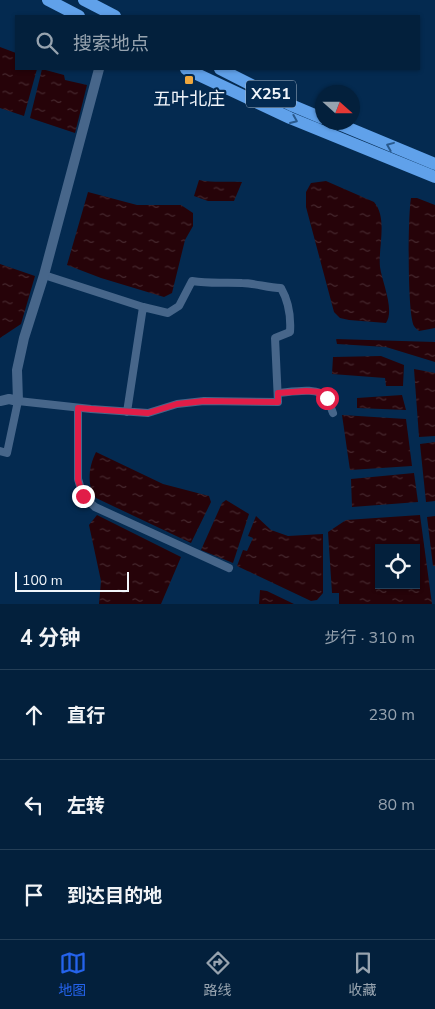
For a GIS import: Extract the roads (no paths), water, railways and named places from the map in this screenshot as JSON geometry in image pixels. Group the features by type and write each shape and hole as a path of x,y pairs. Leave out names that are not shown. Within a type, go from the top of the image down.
{"main road":[{"path":"48,0 77,15"},
{"path":"84,0 114,15"},
{"name":"X251","path":"188,70 290,118 435,177"},
{"name":"X251","path":"222,70 315,115"},
{"path":"353,130 435,164"}],"street":[{"path":"0,451 7,453 18,401 17,370 24,338 44,275 99,70"},
{"path":"0,401 9,399 78,408 148,413 177,404 204,401 278,402 275,338 290,332 291,320 286,298 281,288 267,288 244,283 212,284 192,280 179,306 168,313 143,307 44,275"},
{"path":"127,412 143,307"},
{"path":"278,393 321,392 327,398 332,413"},
{"path":"78,408 78,480 83,496 95,508 229,568"}],"water":[{"path":"0,47 15,53 15,70 37,70 24,116 0,108"},
{"path":"42,70 64,75 65,80 87,85 75,133 30,118"},
{"path":"199,180 242,182 234,201 208,201 194,196"},
{"path":"326,181 374,202 381,216 380,267 389,304 386,323 349,320 340,318 334,312 306,207 306,192 311,183"},
{"path":"88,192 137,205 181,205 193,213 193,226 185,240 172,293 164,297 101,278 67,265"},
{"path":"411,198 417,198 435,205 435,328 419,331 414,326 410,303 409,242"},
{"path":"0,264 35,276 21,324 0,338"},
{"path":"336,339 435,342 435,362 386,347 337,344"},
{"path":"381,356 404,365 403,386 386,386 385,378 332,374 333,357"},
{"path":"414,369 435,373 435,436 419,437"},
{"path":"402,395 406,410 357,408 357,398"},
{"path":"342,415 406,419 412,466 350,470"},
{"path":"435,442 435,501 426,502 420,444"},
{"path":"96,452 163,484 209,496 211,502 191,543 96,498 91,487 90,475"},
{"path":"414,473 418,502 352,507 351,479"},
{"path":"226,500 249,514 233,563 201,550 222,503"},
{"path":"97,515 181,557 161,604 99,604 101,581 89,525"},
{"path":"420,515 432,604 339,604 339,593 332,593 328,532 346,520"},
{"path":"256,516 271,530 288,536 323,534 323,593 317,600 311,601 237,566 243,550 247,551 253,538 248,536"},
{"path":"435,516 435,566 433,566 427,517"},
{"path":"260,590 267,591 294,604 259,604"}],"place":[{"name":"五叶北庄","path":"189,80"}]}
